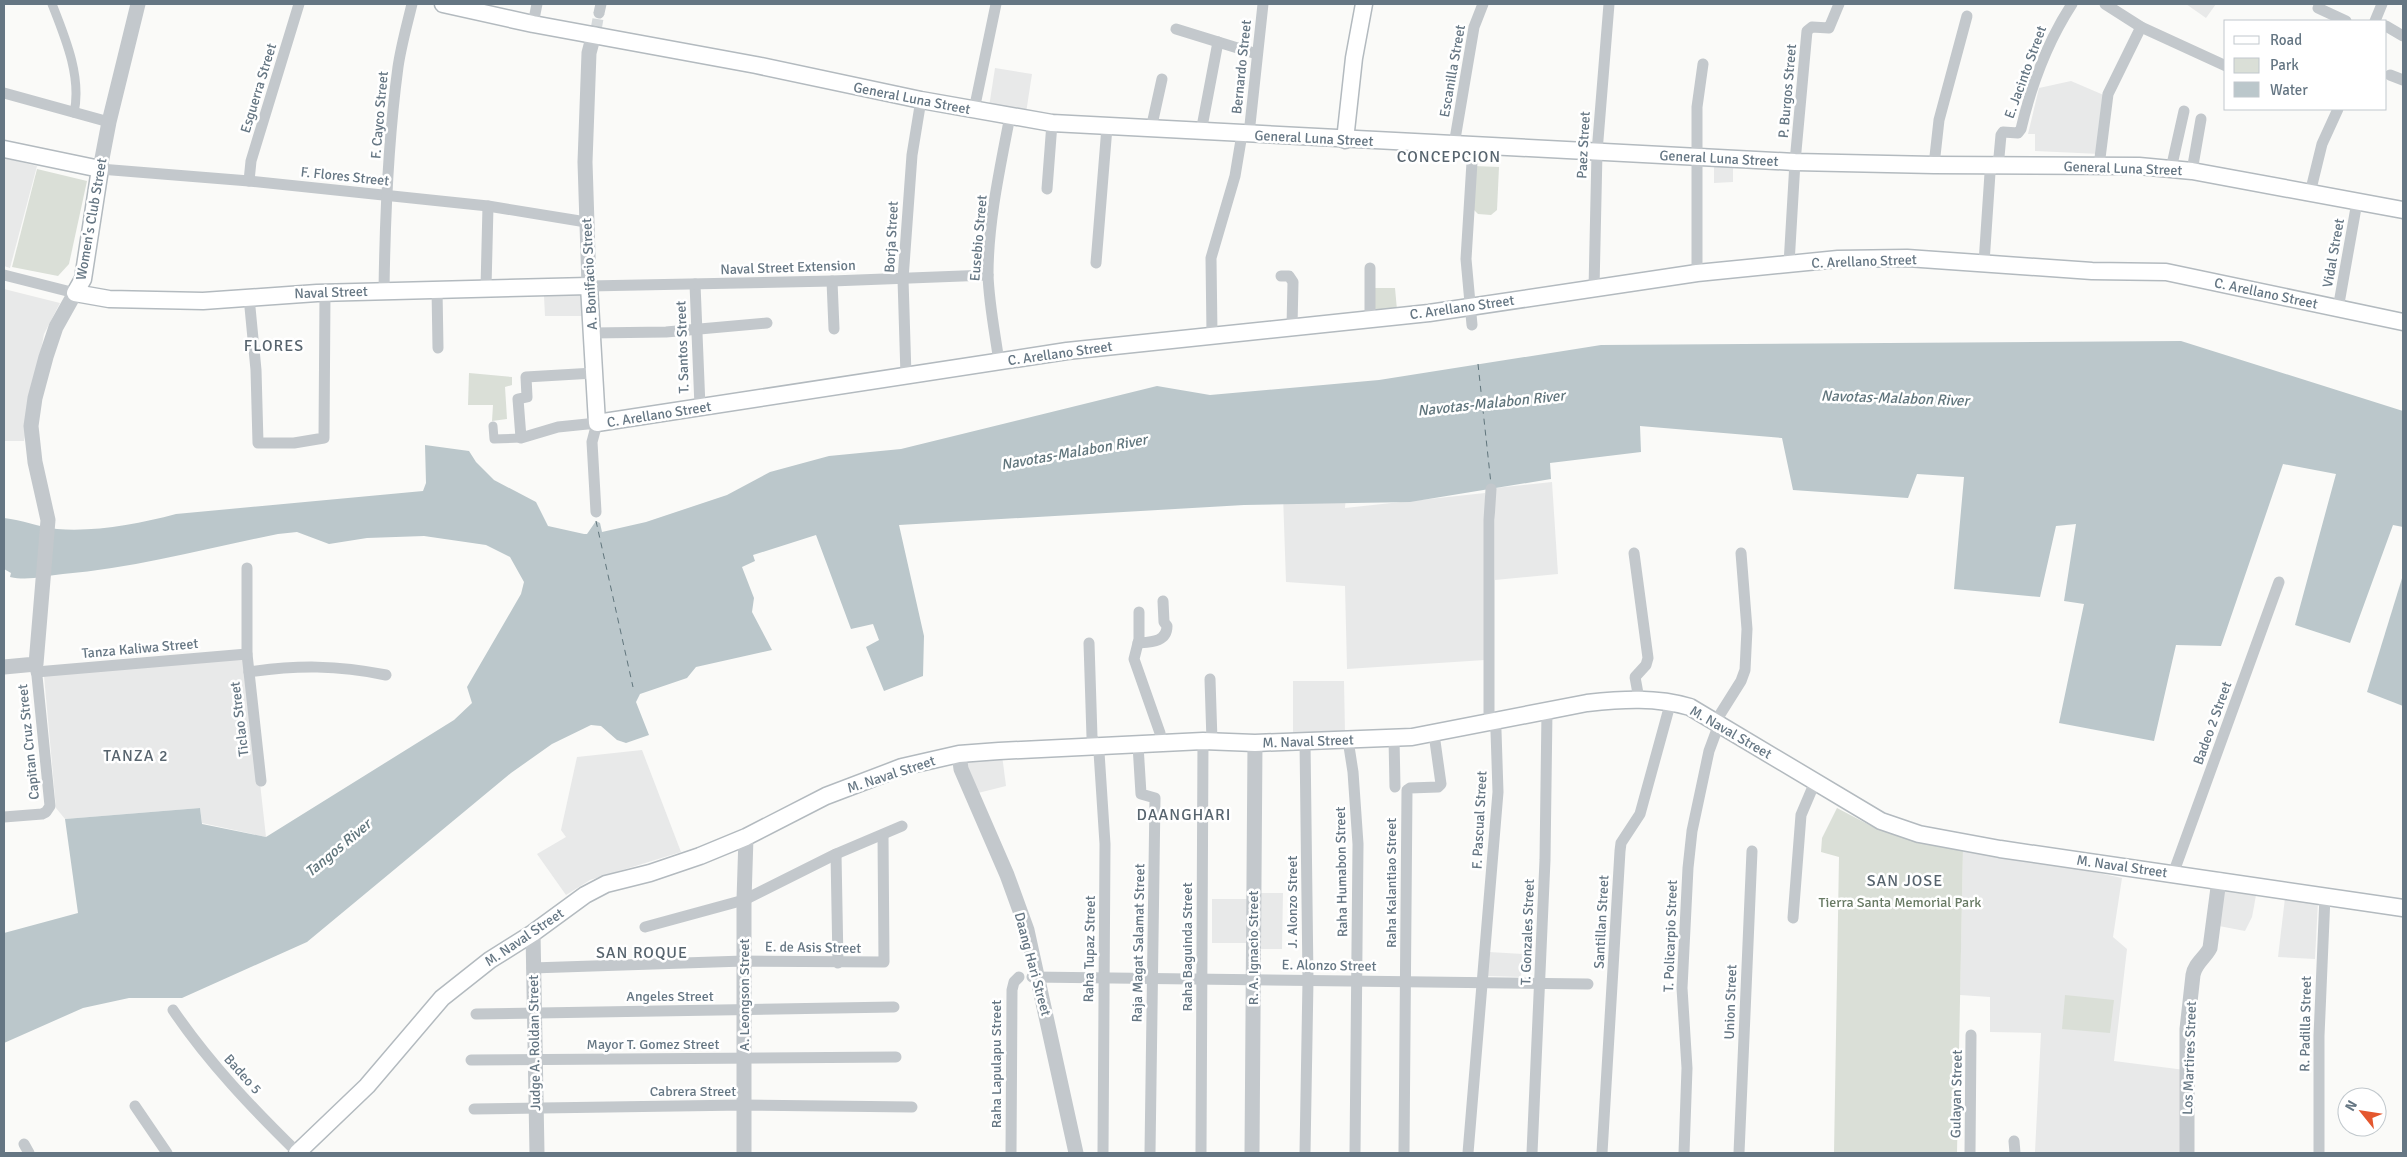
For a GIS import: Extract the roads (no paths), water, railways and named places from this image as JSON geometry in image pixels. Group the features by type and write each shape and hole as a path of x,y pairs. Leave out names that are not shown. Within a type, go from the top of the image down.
{"main road":[{"name":"General Luna Street","path":"443,4 478,8 533,24 595,32 921,100 1052,123 1345,140 1795,162 2139,166 2192,171 2403,210"},
{"path":"1345,140 1354,58 1364,4"},
{"path":"4,148 100,169"},
{"name":"Women's Club Street","path":"75,293 84,279 100,169"},
{"name":"C. Arellano Street","path":"597,423 999,362 1212,334 1469,307 1697,273 1838,260 1907,258 2092,271 2166,272 2403,322"},
{"name":"Naval Street","path":"75,293 109,299 203,301 325,293 589,286"},
{"name":"A. Bonifacio Street","path":"589,286 597,423"},
{"name":"M. Naval Street","path":"298,1153 368,1086 442,998 490,960 533,933 585,895 606,884 650,873 746,837 826,796 902,767 959,754 1097,745 1207,741 1255,743 1394,738 1434,734 1493,721 1605,701 1638,699 1671,701 1690,707 1881,822 1919,834 2008,850 2403,908"}],"street":[{"path":"52,4 69,50 77,98 74,113"},
{"name":"Women's Club Street","path":"100,169 109,122 138,4"},
{"name":"Esguerra Street","path":"250,181 251,161 299,4"},
{"name":"F. Cayco Street","path":"384,291 386,196 398,66 412,4"},
{"path":"533,24 537,4"},
{"path":"974,110 996,4"},
{"name":"Bernardo Street","path":"1245,134 1263,4"},
{"name":"Escanilla Street","path":"1454,145 1474,27 1483,4"},
{"name":"Paez Street","path":"1594,289 1597,152 1609,4"},
{"name":"P. Burgos Street","path":"1789,264 1795,162 1807,31 1812,27 1828,28 1839,4"},
{"name":"E. Jacinto Street","path":"1994,165 1999,158 2002,133 2018,133 2020,129 2028,101 2058,26 2072,4"},
{"path":"2105,4 2141,27 2224,65"},
{"path":"2379,20 2382,4"},
{"path":"2318,8 2344,20"},
{"path":"1934,165 1940,120 1966,16"},
{"path":"2099,166 2108,94 2141,27"},
{"path":"2387,27 2403,36"},
{"path":"1176,29 1257,54"},
{"name":"A. Bonifacio Street","path":"589,286 585,162 589,53 595,32"},
{"path":"1201,132 1218,42"},
{"path":"1697,273 1696,157 1699,85 1703,64"},
{"path":"2390,75 2403,80"},
{"path":"1151,129 1162,79"},
{"path":"4,93 109,122"},
{"name":"Borja Street","path":"906,376 903,279 912,155 921,100"},
{"path":"2310,193 2322,144 2338,110"},
{"path":"2171,169 2184,111"},
{"name":"Eusebio Street","path":"999,362 988,275 994,208 1010,116"},
{"path":"2192,171 2201,119"},
{"path":"1047,189 1052,123"},
{"path":"1096,263 1107,126"},
{"path":"1212,334 1211,258 1245,134"},
{"path":"1472,325 1466,259 1473,146"},
{"path":"1984,263 1990,173 1994,165"},
{"name":"F. Flores Street","path":"100,169 250,181 488,206 586,222"},
{"name":"Vidal Street","path":"2338,309 2357,202"},
{"path":"486,288 488,206"},
{"path":"1370,268 1370,318"},
{"path":"4,275 75,293"},
{"name":"Naval Street Extension","path":"589,286 832,281 988,275"},
{"path":"1281,276 1289,276 1293,282 1292,326"},
{"path":"832,281 834,329"},
{"name":"T. Santos Street","path":"695,284 695,330 700,407"},
{"path":"437,289 438,348"},
{"name":"Women's Club Street","path":"36,668 48,520 33,450 31,426 35,398 56,326 75,293"},
{"path":"249,297 256,370 258,443 294,443 324,438 325,293"},
{"path":"592,333 695,330 767,323"},
{"path":"493,426 494,439 522,438 518,399 527,397 526,377 594,373"},
{"name":"A. Bonifacio Street","path":"596,512 592,442 597,423"},
{"name":"C. Arellano Street","path":"522,438 558,427 597,423"},
{"name":"F. Pascual Street","path":"1468,1153 1498,792 1496,731 1489,712 1488,520 1491,489"},
{"path":"1634,553 1648,658 1646,665 1635,677 1638,699"},
{"name":"T. Policarpio Street","path":"1684,1153 1687,1068 1682,988 1688,868 1692,831 1707,759 1719,724 1719,716 1741,681 1746,658 1747,629 1741,553"},
{"name":"Ticlao Street","path":"247,568 248,672 261,781"},
{"name":"Badeo 2 Street","path":"2173,874 2279,582"},
{"path":"1138,643 1158,641 1165,635 1167,626 1164,622 1163,601"},
{"path":"1139,612 1138,643 1134,659 1160,732 1160,744"},
{"name":"Raha Tupaz Street","path":"1089,643 1092,737 1100,752 1105,844 1103,1153"},
{"name":"Tanza Kaliwa Street","path":"36,668 247,654"},
{"path":"4,666 36,668"},
{"path":"248,672 288,667 330,666 386,675"},
{"name":"Capitan Cruz Street","path":"4,817 42,814 50,806 36,668"},
{"name":"Raha Baguinda Street","path":"1201,1153 1202,979 1210,679"},
{"name":"Santillan Street","path":"1602,1153 1621,843 1640,814 1671,701"},
{"name":"T. Gonzales Street","path":"1532,1153 1540,983 1547,711"},
{"name":"Raha Kalantiao Street","path":"1404,1153 1407,790 1410,788 1438,787 1441,784 1434,734"},
{"path":"1394,738 1395,787"},
{"name":"Raha Humabon Street","path":"1348,740 1353,772 1358,844 1355,1153"},
{"name":"J. Alonzo Street","path":"1305,741 1308,980 1306,1153"},
{"name":"R. A. Ignacio Street","path":"1252,1153 1255,743"},
{"name":"Raja Magat Salamat Street","path":"1138,745 1141,794 1155,798 1150,1153"},
{"name":"Daang Hari Street","path":"959,754 961,770 1006,875 1027,930 1035,977 1076,1153"},
{"path":"1793,918 1801,815 1815,782"},
{"path":"645,927 744,900 836,854 902,826"},
{"name":"E. de Asis Street","path":"532,968 744,961 884,962 883,835"},
{"name":"A. Leongson Street","path":"744,1153 744,900 746,837"},
{"name":"Union Street","path":"1739,1153 1752,851"},
{"path":"836,854 838,963"},
{"name":"Los Martires Street","path":"2187,1153 2188,1029 2193,975 2195,967 2207,956 2210,948 2219,880"},
{"name":"R. Padilla Street","path":"2319,1153 2319,1036 2325,896"},
{"name":"Judge A. Roldan Street","path":"533,933 532,968 537,1153"},
{"name":"Raha Lapulapu Street","path":"1011,1153 1012,990 1014,982 1019,977"},
{"name":"E. Alonzo Street","path":"1035,977 1588,984"},
{"name":"Angeles Street","path":"476,1014 894,1007"},
{"name":"Badeo 5","path":"173,1010 202,1050 269,1125 298,1153"},
{"name":"Gulayan Street","path":"1970,1153 1971,1035"},
{"name":"Mayor T. Gomez Street","path":"471,1060 744,1060 896,1057"},
{"name":"Cabrera Street","path":"474,1109 744,1105 912,1107"},
{"path":"135,1106 167,1153"}],"water":[{"path":"2181,341 2403,411 2403,527 2393,525 2350,643 2295,625 2336,474 2283,464 2221,646 2176,645 2154,741 2059,723 2084,604 2064,601 2076,524 2056,526 2040,597 1954,589 1964,477 1917,474 1908,498 1793,490 1782,438 1640,426 1641,452 1550,463 1551,479 1410,502 1244,505 899,525 924,636 923,676 884,691 866,647 879,640 873,624 851,629 816,535 753,555 755,561 742,567 754,598 752,612 772,650 696,667 687,678 640,694 636,702 649,735 626,743 617,740 601,726 591,725 552,744 511,773 307,942 182,998 129,998 83,1008 4,1043 4,933 78,913 65,819 200,808 202,824 266,837 454,720 472,703 467,687 521,594 524,582 510,557 486,545 424,536 367,538 329,544 297,532 278,534 117,567 36,578 17,578 10,577 11,573 4,569 4,518 44,527 72,530 132,524 176,514 423,491 426,483 425,445 469,451 476,462 494,480 536,502 548,526 587,534 596,521 600,523 602,532 646,522 727,495 770,472 829,456 901,449 1157,386 1210,395 1379,380 1601,345"},
{"path":"2403,575 2403,706 2367,692"}],"tunnel":[{"path":"596,30 599,13"}],"district":[{"name":"CONCEPCION","path":"1449,156"},
{"name":"FLORES","path":"274,345"},
{"name":"TANZA 2","path":"136,755"},
{"name":"DAANGHARI","path":"1184,814"},
{"name":"SAN JOSE","path":"1905,880"},
{"name":"SAN ROQUE","path":"642,952"}],"water label":[{"name":"Navotas-Malabon River","path":"1895,398"},
{"name":"Navotas-Malabon River","path":"1491,403"},
{"name":"Navotas-Malabon River","path":"1074,452"},
{"name":"Tangos River","path":"338,848"}],"park label":[{"name":"Tierra Santa Memorial Park","path":"1900,902"}]}
